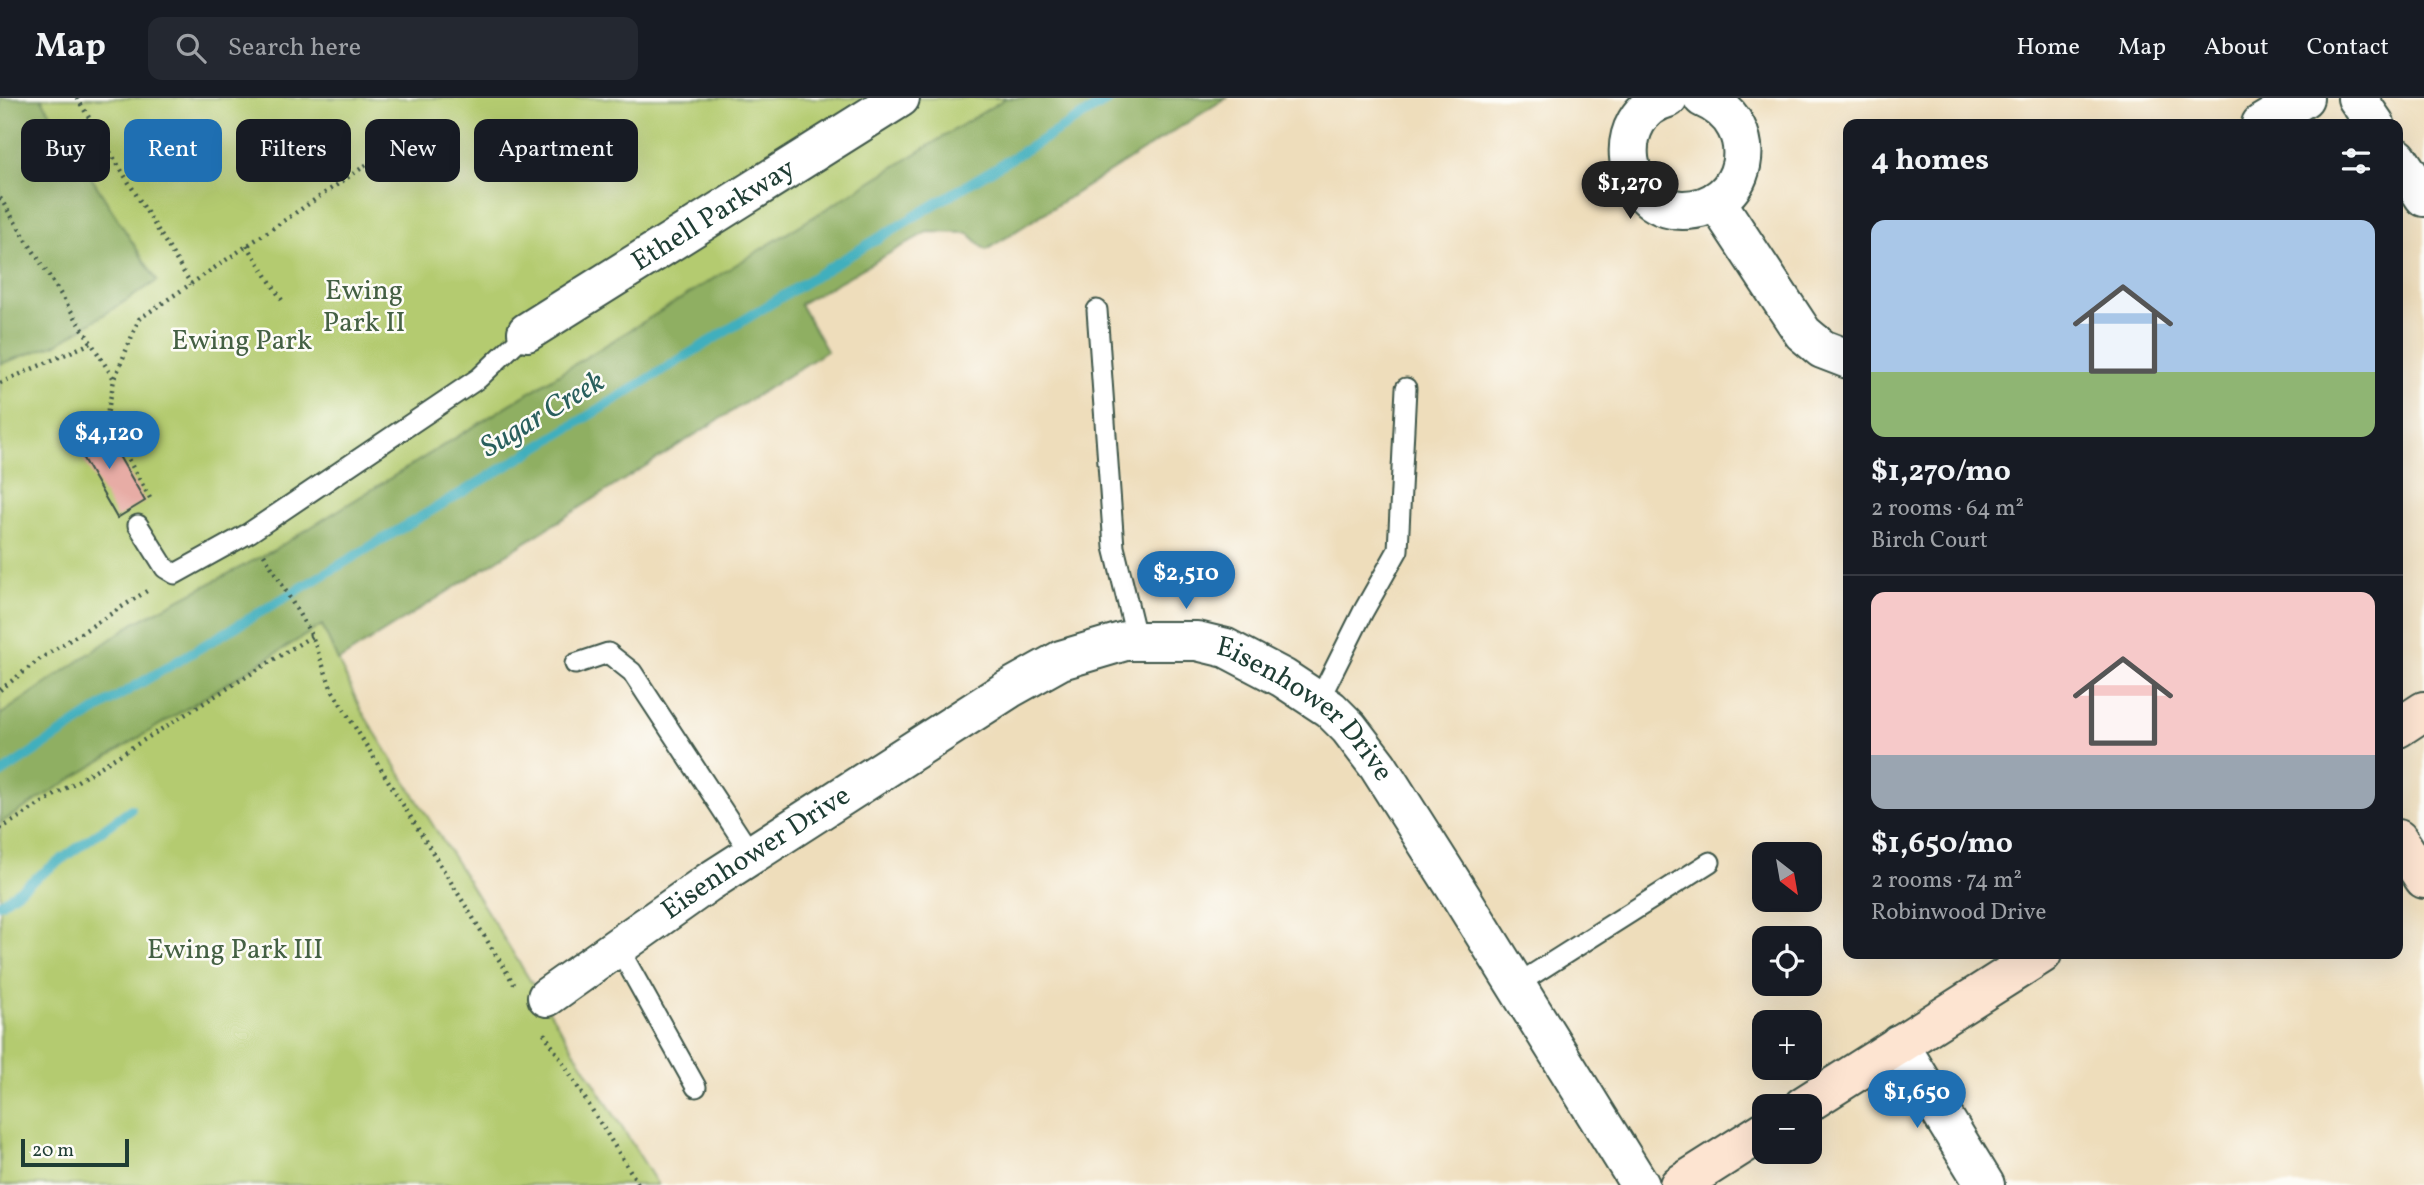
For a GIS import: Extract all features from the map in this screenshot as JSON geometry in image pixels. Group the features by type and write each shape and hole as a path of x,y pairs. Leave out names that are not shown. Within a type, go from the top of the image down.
{"street":[{"name":"Ethell Parkway","path":"527,332 900,98"},
{"path":"1668,98 1644,111 1633,126 1628,144 1628,163 1634,181 1646,196 1661,206 1680,211 1699,209 1716,201 1730,189 1740,172 1743,153 1740,134 1731,117 1716,104 1703,98"},
{"path":"2269,119 2304,98"},
{"path":"2357,98 2372,119"},
{"path":"2403,166 2424,197"},
{"path":"1716,201 1803,333 1822,349 1843,357"},
{"name":"Eisenhower Drive","path":"535,1005 709,883 1009,689 1061,660 1125,641 1197,641 1226,648 1283,678 1330,709 1349,728 1378,766 1640,1185"},
{"path":"2403,725 2424,711"},
{"path":"2403,847 2424,879"},
{"path":"1822,1094 2034,959"},
{"path":"1899,1044 1985,1185"},
{"path":"1679,1185 1752,1139"}],"lane":[{"path":"1097,310 1114,547 1137,641"},
{"path":"138,525 165,568 175,574 250,533 479,378 527,332"},
{"path":"1318,702 1363,611 1398,550 1406,388"},
{"path":"575,664 608,653 632,672 752,855"},
{"path":"1516,985 1710,862"},
{"path":"618,947 696,1087"}],"path":[{"path":"77,98 191,284"},
{"path":"138,525 158,513 106,420 114,380 139,319 365,166"},
{"path":"0,198 114,380"},
{"path":"247,245 283,302"},
{"path":"0,383 91,343"},
{"path":"272,567 312,636 332,690 535,1005 639,1185"},
{"path":"0,690 40,659 175,574"},
{"path":"0,829 312,636"}],"green space":[{"name":"Ewing Park","path":"0,98 1103,98 322,625 361,710 658,1185 0,1185"},
{"path":"0,98 41,98 54,119 21,119 21,182 94,182 157,281 57,344 0,364"},
{"path":"1006,98 1226,98 986,250 968,233 927,232 800,304 827,351 338,661 322,625 0,823 0,715 134,623 274,550"}],"building":[{"path":"101,425 145,501 117,518 73,441"}],"waterway":[{"name":"Sugar Creek","path":"0,774 107,703 520,458 1112,98"},
{"path":"0,904 131,809"}],"park label":[{"name":"Ewing Park II","path":"364,307"},
{"name":"Ewing Park III","path":"235,950"}]}
